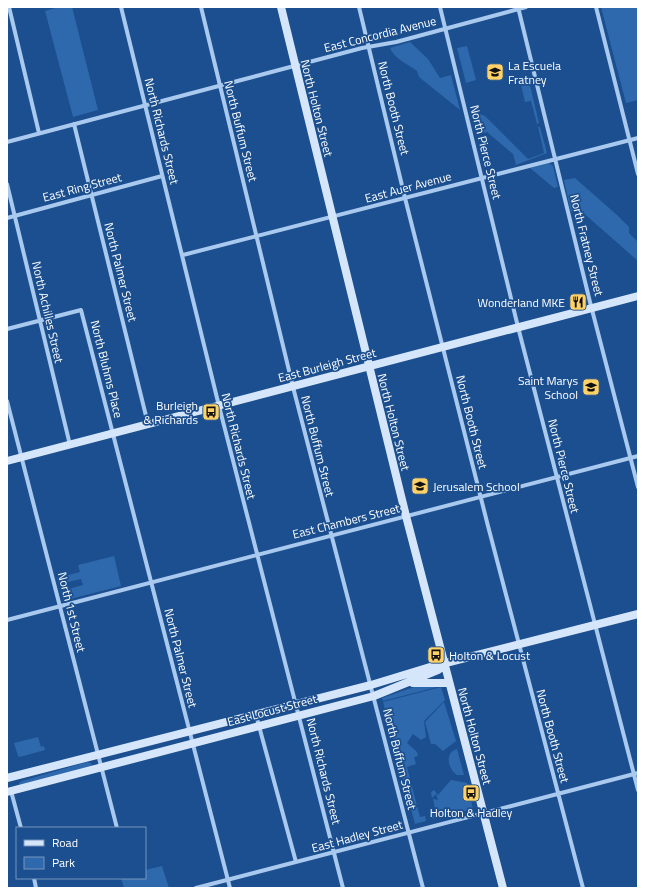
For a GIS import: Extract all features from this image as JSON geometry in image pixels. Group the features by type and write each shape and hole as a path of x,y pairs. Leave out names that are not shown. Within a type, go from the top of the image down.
{"main road":[{"name":"North Holton Street","path":"281,7 368,367 503,888"},
{"name":"East Burleigh Street","path":"7,462 638,296"},
{"name":"East Locust Street","path":"65,764 638,614"},
{"name":"East Locust Street","path":"8,782 101,766 374,696 438,670 444,665"},
{"path":"407,683 449,683"},
{"path":"8,782 65,764"},
{"path":"8,782 20,781 53,772 65,764"}],"street":[{"path":"9,7 39,133"},
{"name":"North Richards Street","path":"121,7 219,406 344,888"},
{"name":"North Buffum Street","path":"201,7 293,386 423,888"},
{"name":"North Booth Street","path":"360,7 368,47 405,198 582,888"},
{"name":"North Pierce Street","path":"440,7 518,328 595,625 636,774 638,790"},
{"name":"East Concordia Avenue","path":"7,142 526,7"},
{"path":"596,7 638,174"},
{"name":"North Fratney Street","path":"518,8 638,487"},
{"name":"North Palmer Street","path":"74,124 149,424"},
{"name":"East Auer Avenue","path":"183,255 638,138"},
{"name":"East Ring Street","path":"7,218 162,176"},
{"name":"North Achilles Street","path":"7,184 70,445"},
{"name":"North Bluhms Place","path":"40,321 82,310 113,434"},
{"path":"7,329 40,321"},
{"name":"North 1st Street","path":"7,401 117,827"},
{"name":"North Palmer Street","path":"113,434 230,888"},
{"name":"East Chambers Street","path":"7,620 638,456"},
{"path":"256,715 296,862"},
{"name":"East Hadley Street","path":"196,888 636,774"},
{"path":"8,782 21,827"}],"green space":[{"path":"59,7 72,7 98,110 73,117 45,11"},
{"path":"601,7 638,7 638,100 626,103"},
{"path":"410,42 428,59 440,78 451,75 460,110 419,77 417,71 398,58 390,48"},
{"path":"467,46 476,80 466,83 457,48"},
{"path":"528,77 539,123 537,124 531,101 525,102 520,81"},
{"path":"473,111 485,116 528,159 544,153 538,127 540,127 547,153 516,165 513,154 487,132 476,135 471,112"},
{"path":"549,163 553,166 558,187 554,188 530,168"},
{"path":"575,178 629,227 629,233 638,242 638,261 580,210 571,212 564,180"},
{"path":"114,556 121,586 66,600 63,599 61,591 83,585 81,579 59,584 57,578 80,572 78,565"},
{"path":"417,686 441,686 383,701 382,698"},
{"path":"441,687 445,700 424,721 426,737 421,740 413,734 407,743 417,752 418,756 414,757 416,764 407,767 420,817 425,816 426,821 415,824 383,702"},
{"path":"444,702 456,741 443,751 435,744 431,744 425,722"},
{"path":"38,737 41,747 44,746 45,750 20,757 18,756 14,743"},
{"path":"457,749 464,775 457,775 451,769 449,757 453,751"},
{"path":"87,762 91,763 92,766 19,785 22,781"},
{"path":"451,780 467,783 473,809 431,819 430,815 436,813 433,799 438,800 436,794 432,798 431,792 434,790 438,795"},
{"path":"162,866 169,888 124,888 121,879 146,879 146,870"}],"place":[{"name":"La Escuela Fratney","path":"495,72"},
{"name":"Wonderland MKE","path":"578,302"},
{"name":"Saint Marys School","path":"591,387"},
{"name":"Burleigh & Richards","path":"211,412"},
{"name":"Jerusalem School","path":"420,486"},
{"name":"Holton & Locust","path":"436,655"},
{"name":"Holton & Hadley","path":"471,793"}]}
